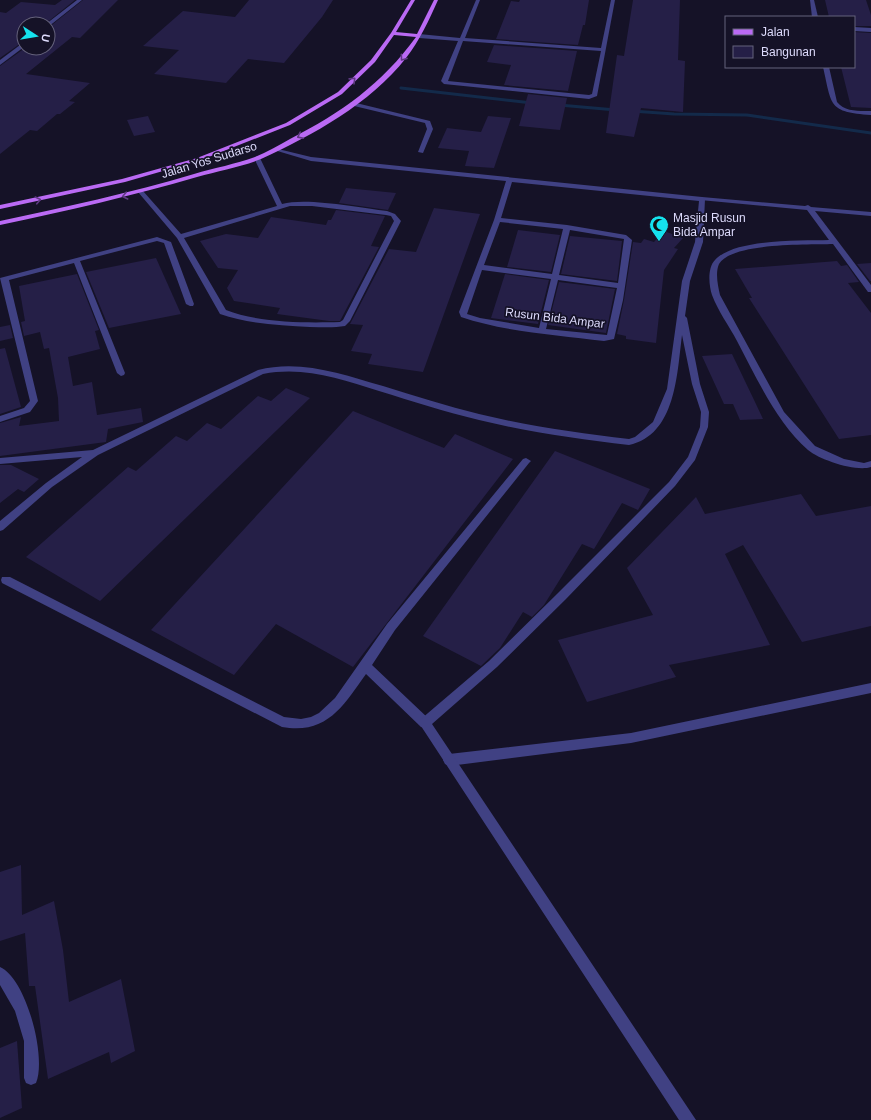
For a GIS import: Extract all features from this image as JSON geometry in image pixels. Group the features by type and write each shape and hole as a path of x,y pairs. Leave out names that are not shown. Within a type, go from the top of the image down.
{"main road":[{"name":"Jalan Yos Sudarso","path":"0,207 123,181 199,159 288,124 340,93 373,61 394,34 413,0"},
{"name":"Jalan Yos Sudarso","path":"0,223 141,192 257,158 276,149 316,128 363,97 398,65 419,36 436,0"},
{"path":"394,34 419,36"},
{"path":"330,99 338,100"},
{"path":"345,102 352,104"}],"street":[{"path":"56,19 80,0"},
{"path":"478,0 444,81 446,83 589,97 595,95 613,0"},
{"path":"812,0 815,16"},
{"path":"855,28 871,30"},
{"path":"419,36 603,50"},
{"path":"1,62 16,50"},
{"path":"826,68 836,106 845,111 871,113"},
{"path":"352,104 428,122 430,129 420,152"},
{"path":"276,149 310,159 702,199 808,207 871,214"},
{"path":"257,158 280,206"},
{"name":"Rusun Bida Ampar","path":"497,220 567,227 626,237 628,240 621,286 610,337 604,338 542,331 478,320 464,315 463,312 497,220 510,179"},
{"path":"141,192 180,237 223,312 242,319 342,324 346,321 398,221 396,217 387,212 296,203 280,206 180,237"},
{"path":"0,527 49,485 95,453 261,372 276,368 317,372 337,376 480,417 515,424 629,442 638,440 657,424 664,411 671,389 686,281 699,242 702,199"},
{"path":"808,207 871,290"},
{"path":"542,331 567,227"},
{"path":"0,419 27,410 34,401 2,279 148,240 162,240 167,242 190,304"},
{"path":"834,242 746,246 728,253 718,261 713,274 716,295 781,414 812,448 827,457 842,462 864,466 871,464"},
{"path":"76,260 121,373"},
{"path":"480,266 621,286"},
{"path":"425,724 493,664 557,601 672,484 692,458 704,427 705,412 696,384 681,310"},
{"path":"0,461 95,453"},
{"path":"6,580 282,722 303,725 325,716 365,666 391,627 526,461"},
{"path":"365,666 425,724 688,1120"},
{"path":"448,760 630,738 871,688"},
{"path":"0,974 22,1007 31,1042 31,1078"}],"building":[{"path":"62,0 75,0 55,16 16,16 16,47 0,58 0,12 6,13 21,2 55,5"},
{"path":"83,0 118,0 80,38 72,37 56,50 56,22"},
{"path":"249,0 333,0 322,17 284,63 248,59 226,83 154,74 179,50 143,46 183,11 235,17"},
{"path":"520,0 589,0 585,25 583,25 578,45 496,39 511,1 519,2"},
{"path":"633,0 680,0 678,60 685,61 683,112 641,108 634,137 606,133 617,55 624,56"},
{"path":"825,0 866,0 871,15 871,26 855,26 855,16 829,16"},
{"path":"855,32 871,33 871,108 851,107 841,68 855,68"},
{"path":"494,45 577,51 568,91 504,85 511,65 487,62"},
{"path":"16,54 16,56 48,56 26,74 90,83 69,101 75,102 60,114 57,114 37,131 30,130 0,154 0,66"},
{"path":"528,94 567,98 560,130 519,126"},
{"path":"148,116 155,132 134,136 127,120"},
{"path":"488,116 511,118 494,168 465,166 469,151 438,148 447,128 481,132"},
{"path":"346,188 396,193 388,210 339,203"},
{"path":"434,208 480,214 423,372 368,364 372,354 351,351 363,325 350,324 389,249 416,252"},
{"path":"336,210 385,216 371,246 379,247 340,321 329,321 277,314 280,308 234,301 227,288 238,270 218,268 200,241 226,234 258,238 271,217 326,225 328,220 331,220"},
{"path":"518,230 560,235 551,272 507,267"},
{"path":"664,231 683,238 674,248 678,249 664,270 656,343 626,339 626,336 617,334 633,242 641,243 644,239 654,242"},
{"path":"570,236 622,241 617,281 561,274"},
{"path":"156,258 181,314 109,328 86,272"},
{"path":"837,261 841,266 847,265 859,282 848,283 871,313 871,435 839,439 749,298 752,298 735,269"},
{"path":"871,263 871,281 870,281 857,264"},
{"path":"77,274 99,330 95,331 100,349 68,357 73,386 92,382 97,415 141,408 143,422 108,429 106,442 0,456 0,423 21,417 19,426 59,421 58,398 49,348 44,349 40,332 24,336 21,322 25,321 19,286"},
{"path":"505,274 549,280 538,324 491,318"},
{"path":"559,282 615,289 606,333 548,325"},
{"path":"10,325 13,338 0,341 0,327"},
{"path":"5,348 21,407 0,414 0,349"},
{"path":"732,354 763,419 740,420 733,404 724,404 702,356"},
{"path":"286,388 310,398 100,601 26,557 128,467 136,471 176,436 187,441 207,423 221,429 258,396 271,401"},
{"path":"353,411 444,448 455,434 513,459 353,667 276,624 234,675 151,630"},
{"path":"555,451 650,489 638,510 622,503 594,549 582,544 544,605 532,617 523,612 500,648 481,666 423,636"},
{"path":"0,465 11,465 39,479 24,492 18,489 0,503"},
{"path":"801,494 816,516 871,506 871,626 802,642 743,545 725,554 770,645 669,665 676,677 587,702 558,640 653,615 627,568 696,497 705,514"},
{"path":"21,865 22,915 54,901 63,950 69,1002 121,979 135,1051 111,1063 109,1052 48,1079 35,986 29,986 25,933 0,941 0,872"},
{"path":"17,1041 22,1108 0,1118 0,1048"}],"waterway":[{"path":"401,88 532,103"},
{"path":"559,105 616,110"},
{"path":"632,111 674,114 747,115 871,133"}],"place":[{"name":"Masjid Rusun Bida Ampar","path":"659,242"}]}
